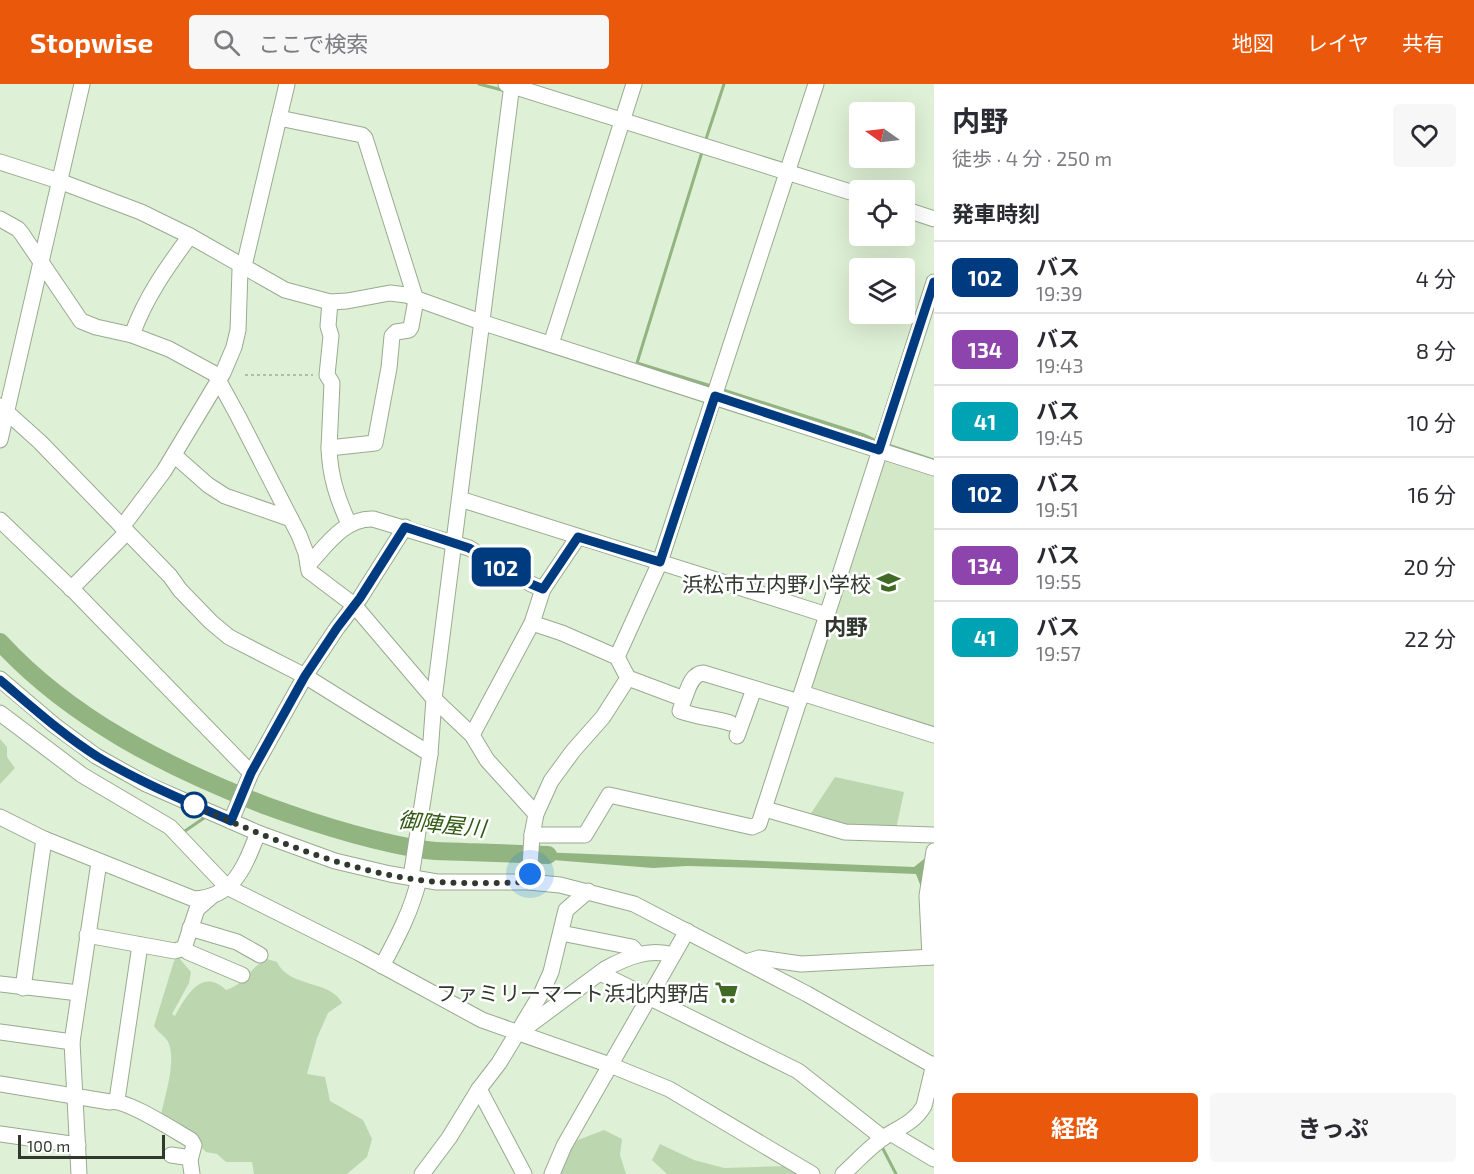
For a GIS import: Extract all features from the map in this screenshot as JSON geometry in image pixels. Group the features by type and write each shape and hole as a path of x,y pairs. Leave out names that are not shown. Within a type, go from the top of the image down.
{"street":[{"path":"0,440 3,409 41,262 82,84"},
{"path":"71,589 125,530 174,455 223,373 236,339 240,309 240,270 244,266 287,84"},
{"path":"382,966 404,925 414,897 418,832 430,754 434,699 510,84 849,191"},
{"path":"551,344 634,84"},
{"path":"617,657 660,562 816,84"},
{"path":"279,118 362,135 365,138 416,300 411,327 409,330 396,332 392,336 390,368 375,443 329,448"},
{"path":"0,162 123,204 190,236 285,290 330,302 390,293 406,295 481,322 716,392 881,445 934,468"},
{"path":"915,213 934,219"},
{"path":"0,219 18,229 81,321 96,327 132,335 169,349 215,374 291,519 306,553 309,571 354,605 434,699 472,735 488,760 536,814"},
{"path":"132,335 150,294 190,236"},
{"path":"532,836 585,835 609,795 752,827 759,824 934,282"},
{"path":"330,302 328,326 331,336 327,375 332,383 330,470 335,494 349,524"},
{"path":"3,409 40,442 170,576 180,590 211,622 229,637 305,676 430,754"},
{"path":"174,455 208,485 225,496 291,519"},
{"path":"460,499 827,615"},
{"path":"308,565 349,524 373,519 469,548 543,589"},
{"path":"0,520 71,589 249,777"},
{"path":"233,817 249,777 305,676 405,527"},
{"path":"472,735 532,623 543,589 578,537"},
{"path":"532,623 562,633 617,657 628,678 684,699"},
{"path":"754,689 734,730 717,720 680,711 694,676 700,673 754,689 801,697 934,735"},
{"path":"530,878 532,836 536,814 551,781 573,751 603,717 628,678"},
{"path":"0,680 96,756 146,784 233,817 258,833 335,861 414,874 437,882 530,878 634,904 746,962 934,1065 924,1106 920,1112 908,1124 887,1136 843,1174"},
{"path":"0,713 82,775 170,827 220,891 382,966 482,1020 610,1065 669,1089 812,1174"},
{"path":"765,809 845,832 934,835"},
{"path":"0,817 44,839 189,898 200,899 220,891"},
{"path":"184,948 200,906 243,871 258,833"},
{"path":"23,988 44,839"},
{"path":"746,962 759,958 801,964 932,957 927,891 934,852"},
{"path":"79,1174 72,1042 99,862"},
{"path":"422,1174 449,1138 479,1089 519,1032 544,989 554,966 567,908 588,891"},
{"path":"190,928 237,942 260,955"},
{"path":"552,1174 559,1155 687,931"},
{"path":"561,933 632,947 638,954"},
{"path":"87,935 175,951 184,948"},
{"path":"120,1102 140,945"},
{"path":"184,948 188,952 242,975"},
{"path":"519,1032 620,960 638,954 666,952 673,955"},
{"path":"600,973 798,1071 887,1136 934,1159"},
{"path":"0,984 79,993"},
{"path":"544,989 557,1004"},
{"path":"0,1032 72,1042"},
{"path":"0,1084 120,1102 154,1118 191,1140 194,1145 191,1167"},
{"path":"479,1089 524,1174"},
{"path":"0,1134 78,1145"},
{"path":"171,1155 185,1157 191,1167"}],"path":[{"path":"245,375 327,375"}],"shaded area":[{"name":"浜松市立内野小学校","path":"883,461 934,477 934,730 809,689"},
{"path":"0,739 7,747 7,757 15,768 0,784"},
{"path":"835,777 904,792 896,829 848,833 806,821"},
{"path":"539,852 914,867 929,855 921,887 916,874 687,866 653,868 540,859"},
{"path":"179,958 191,972 189,983 172,1014 175,1016 184,1000 202,983 217,984 226,990 239,984 256,966 267,959 277,962 291,976 337,996 342,1003 328,1013 317,1038 307,1074 325,1077 330,1101 363,1120 372,1139 367,1157 347,1174 254,1174 252,1162 226,1162 217,1154 206,1152 200,1142 161,1115 169,1079 171,1052 168,1042 154,1026 174,961"},
{"path":"604,1130 622,1139 620,1155 626,1174 555,1174 556,1162 578,1140"},
{"path":"660,1144 694,1160 724,1168 788,1166 801,1174 667,1174 652,1160"}],"waterway":[{"path":"479,84 502,90"},
{"path":"705,142 724,84"},
{"path":"702,152 637,363 711,386"},
{"path":"720,389 864,435 879,442"},
{"path":"888,445 934,460"},
{"name":"御陣屋川","path":"0,642 58,695 122,738 192,774 264,805 344,832 405,847 436,851 548,855"},
{"path":"182,833 204,818"},
{"path":"881,1145 896,1174"}],"bus line":[{"name":"102","path":"0,680 96,756 146,784 231,821 251,773 305,676 360,598 405,527 469,548 543,589 578,537 660,562 715,396 879,450 934,282"}],"place":[{"name":"浜松市立内野小学校","path":"889,583"},
{"name":"ファミリーマート浜北内野店","path":"727,992"}],"district":[{"name":"内野","path":"846,626"}],"route":[{"path":"194,805 190,804 258,833 335,861 390,874 437,882 481,883 529,882 530,874"}]}
